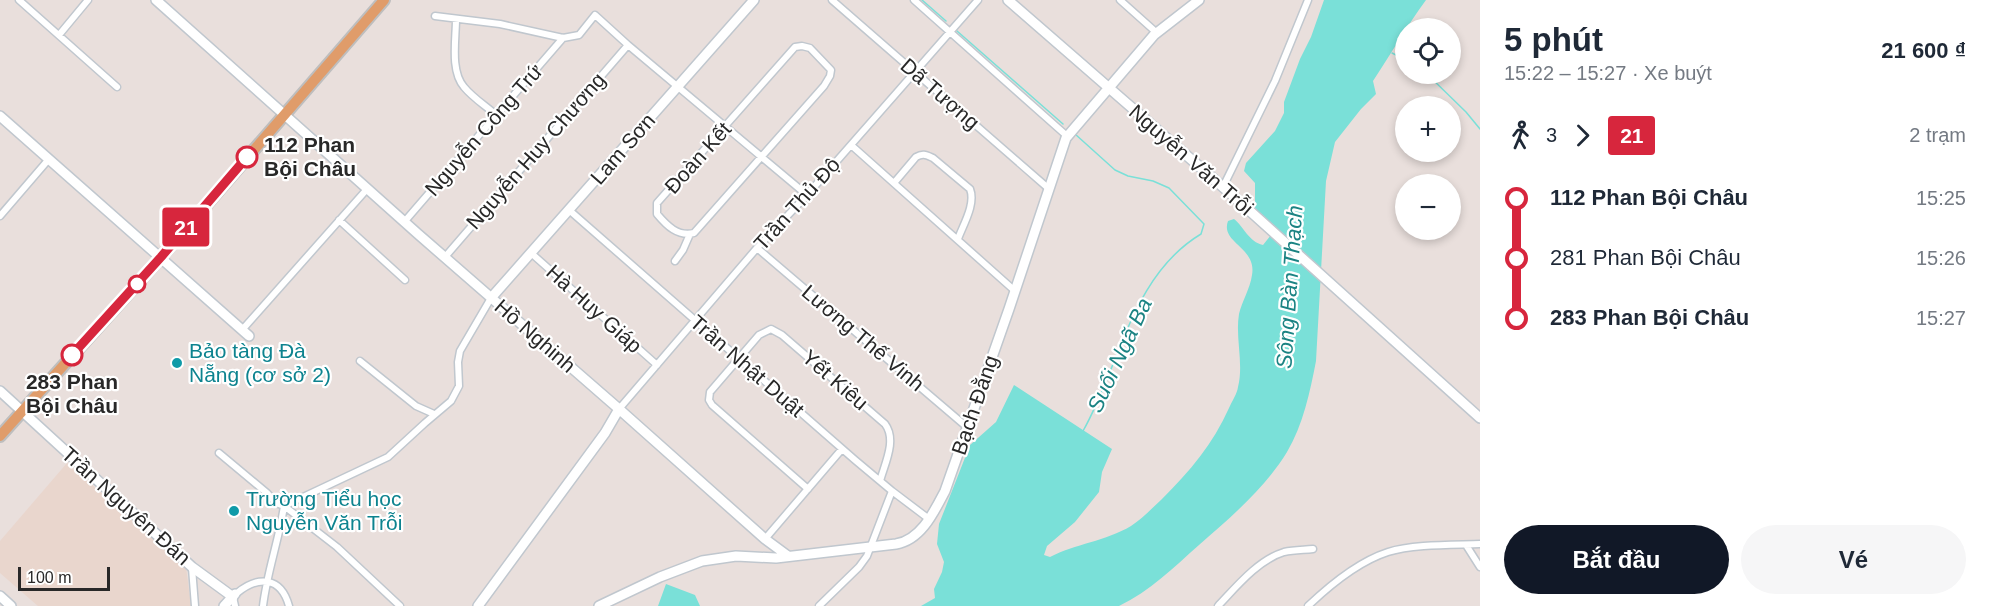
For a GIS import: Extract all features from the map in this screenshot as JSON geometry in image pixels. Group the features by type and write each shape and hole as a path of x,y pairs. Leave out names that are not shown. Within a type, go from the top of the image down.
{"main road":[{"path":"0,436 161,257 384,0"}],"street":[{"path":"19,0 117,87"},
{"path":"58,35 88,0"},
{"name":"Hồ Nghinh","path":"156,0 491,298 765,539 788,556"},
{"name":"Lam Sơn","path":"491,298 754,0"},
{"name":"Dã Tượng","path":"832,0 1048,188"},
{"path":"914,0 1067,136"},
{"name":"Trần Thủ Độ","path":"619,409 757,248 807,195 978,0"},
{"name":"Nguyễn Văn Trỗi","path":"1008,0 1231,194 1480,418"},
{"path":"1120,0 1156,33"},
{"name":"Bạch Đằng","path":"599,606 660,577 702,561 736,556 765,558 788,556 906,542 915,536 945,491 1067,136 1156,33 1199,0"},
{"path":"1223,187 1275,81 1308,0"},
{"path":"435,16 500,24 563,38 579,35 595,15 807,195"},
{"path":"456,19 458,75 465,88 496,116"},
{"name":"Nguyễn Công Trứ","path":"405,221 563,38"},
{"name":"Nguyễn Huy Chương","path":"445,257 628,45"},
{"name":"Đoàn Kết","path":"795,47 810,48 831,70 824,87 762,157 694,233 684,235 662,220 657,214 657,203 726,127 795,47"},
{"path":"0,116 246,333 368,188"},
{"path":"851,145 1015,291"},
{"path":"894,183 921,154 933,158 970,189 972,202 958,239"},
{"path":"0,216 50,159"},
{"name":"Trần Nhật Duật","path":"569,210 880,481 928,519"},
{"path":"339,220 405,280"},
{"path":"675,261 690,234"},
{"name":"Lương Thế Vinh","path":"757,248 968,428"},
{"name":"Hà Huy Giáp","path":"531,253 657,365"},
{"path":"284,506 388,457 451,401 458,391 460,351 491,298"},
{"name":"Yết Kiêu","path":"739,359 759,335 771,329 777,331 876,416 890,430 891,440 880,481"},
{"path":"739,359 710,392 709,400 808,489"},
{"path":"360,361 416,406 434,414"},
{"name":"Trần Nguyên Đán","path":"0,391 192,567 235,599"},
{"path":"478,606 605,433 619,409"},
{"path":"765,539 843,449"},
{"path":"219,453 276,503 284,506 338,547 400,606"},
{"path":"819,606 859,567 872,546 892,491"},
{"path":"263,606 284,506"},
{"path":"1308,606 1344,576 1386,552 1480,544"},
{"path":"1466,545 1480,567"},
{"path":"1218,606 1250,574 1274,556 1286,552 1313,549"},
{"path":"192,567 195,606"},
{"path":"224,606 250,584 267,581 278,585 289,606"},
{"path":"0,596 11,606"}],"shaded area":[{"path":"67,463 186,567 191,606 38,606 0,573 0,541"}],"water":[{"name":"Sông Bàn Thạch","path":"1324,0 1426,0 1413,18 1395,18 1395,47 1373,81 1376,94 1335,142 1326,181 1316,361 1302,420 1287,452 1258,490 1223,524 1161,578 1119,606 921,606 935,598 934,589 944,562 937,544 939,524 970,445 996,422 1014,385 1112,449 1102,472 1099,492 1075,522 1047,546 1044,555 1050,557 1121,531 1135,523 1172,489 1208,445 1236,395 1240,378 1239,314 1252,275 1249,258 1229,235 1228,221 1234,219 1250,238 1263,245 1275,230 1255,209 1255,183 1244,171 1246,163 1275,131 1284,113 1284,102"},
{"path":"666,584 695,595 700,606 658,606"}],"waterway":[{"name":"Suối Ngã Ba","path":"922,0 946,21"},
{"name":"Suối Ngã Ba","path":"957,31 1063,124"},
{"path":"1437,84 1480,129"},
{"name":"Suối Ngã Ba","path":"1075,134 1115,170 1169,188 1204,224 1201,234 1177,252 1158,273 1143,298 1083,431"}],"bus line":[{"name":"21","path":"72,355 247,157"}],"place":[{"name":"112 Phan Bội Châu","path":"247,157"},
{"name":"283 Phan Bội Châu","path":"72,355"},
{"name":"Bảo tàng Đà Nẵng (cơ sở 2)","path":"177,363"},
{"name":"Trường Tiểu học Nguyễn Văn Trỗi","path":"234,511"}]}
